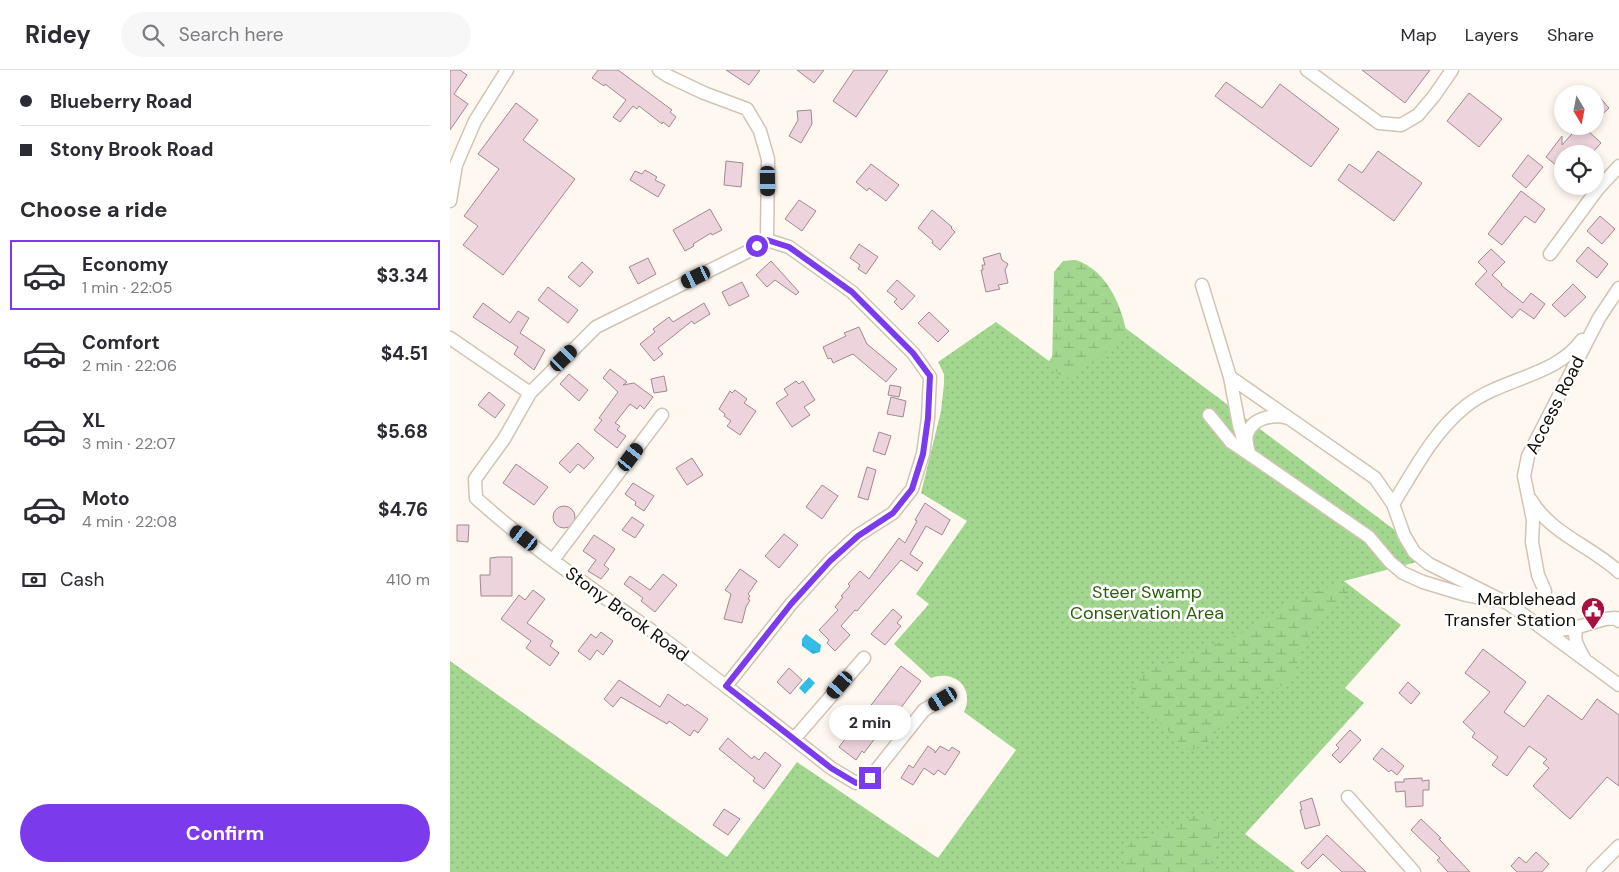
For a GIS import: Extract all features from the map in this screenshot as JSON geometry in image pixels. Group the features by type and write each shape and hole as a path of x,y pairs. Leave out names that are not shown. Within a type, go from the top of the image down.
{"street":[{"path":"450,201 456,165 475,121 507,70"},
{"path":"658,70 704,93 746,110 760,131 768,159 767,240 789,247 852,292 913,353 930,376 928,418 923,454 912,489 893,513 858,536 830,561 791,604 726,686"},
{"path":"1307,70 1379,123 1401,125 1418,115 1452,70"},
{"path":"1550,254 1597,190 1619,166"},
{"name":"Stony Brook Road","path":"767,240 747,252 596,327 530,393 504,439 475,479 476,498 553,560 726,686 831,768 856,783 870,778 924,710 943,699"},
{"path":"1202,285 1230,377 1243,440 1250,454"},
{"name":"Access Road","path":"1393,504 1431,442 1467,405 1491,391 1542,370 1575,350 1619,288"},
{"name":"Access Road","path":"1545,591 1538,575 1532,542 1533,520 1524,476 1528,456 1599,318"},
{"path":"450,338 530,393"},
{"path":"1230,377 1375,478 1393,504 1404,535 1414,552 1429,564 1509,604 1619,685"},
{"path":"1209,415 1231,442 1369,537 1390,562 1403,573 1423,582 1466,595 1509,604"},
{"path":"1250,454 1247,434 1255,423 1274,415 1290,418"},
{"path":"553,560 662,416"},
{"path":"1528,496 1547,520 1562,534 1593,551 1619,572"},
{"path":"1547,632 1578,627 1610,618 1619,620"},
{"path":"1578,627 1575,631 1576,641 1585,661"},
{"path":"794,739 864,658"},
{"path":"1348,797 1414,872"},
{"path":"1593,872 1619,846"}],"green space":[{"path":"1076,260 1095,271 1110,288 1120,308 1126,330 1105,354 1081,368 1069,378 1060,377 1052,365 1054,272 1063,261"},
{"name":"Steer Swamp Conservation Area","path":"1092,303 1432,558 1344,581 1401,625 1345,688 1364,703 1245,834 1295,872 450,872 450,661 727,857 797,762 938,858 1016,750 964,712 967,695 961,683 955,678 948,676 931,678 894,644 929,604 916,594 967,521 921,493 941,411 944,374 938,362 996,322 1049,361"},
{"path":"1340,585 1349,591 1316,624 1303,648 1292,676 1279,688 1259,692 1245,702 1206,743 1192,750 1183,746 1143,709 1136,700 1131,686 1146,671 1240,634 1304,595"},
{"path":"1213,815 1221,831 1209,872 1123,872 1126,849 1132,841 1193,816"}],"water":[{"path":"806,634 821,645 820,652 813,654 802,646 802,639"},
{"path":"809,677 815,683 805,694 799,688"}],"building":[{"path":"450,70 460,70 467,75 454,94 468,104 450,130"},
{"path":"598,70 618,70 672,110 670,112 676,117 669,127 663,122 662,124 639,106 637,109 633,106 620,122 613,117 626,100 605,84 604,86 592,78"},
{"path":"726,70 760,70 749,85"},
{"path":"797,70 824,70 814,83"},
{"path":"854,70 888,70 856,117 833,101"},
{"path":"1362,70 1430,70 1405,103"},
{"path":"1226,82 1262,108 1280,84 1339,129 1311,167 1215,96"},
{"path":"1469,93 1502,119 1479,147 1447,121"},
{"path":"1604,102 1609,108 1604,113"},
{"path":"516,103 538,120 523,140 575,179 503,275 463,245 478,226 464,216 499,169 478,154"},
{"path":"811,110 812,124 801,143 789,136 798,120 797,111"},
{"path":"1571,135 1593,135 1601,143 1599,145 1562,145"},
{"path":"1562,136 1562,145 1555,145"},
{"path":"1554,146 1554,164 1546,157"},
{"path":"1378,151 1422,183 1394,221 1338,180 1349,164 1362,173"},
{"path":"1528,155 1543,167 1526,188 1512,176"},
{"path":"726,161 743,163 741,187 724,185"},
{"path":"871,164 899,185 886,201 869,188 867,191 856,182"},
{"path":"645,170 657,177 655,180 665,185 658,197 630,180 635,171 642,174"},
{"path":"1521,191 1545,209 1535,223 1525,216 1502,245 1488,234"},
{"path":"799,200 816,211 802,231 785,219"},
{"path":"710,209 722,230 712,235 711,233 685,251 673,230"},
{"path":"932,210 952,227 955,232 940,250 918,228"},
{"path":"1600,216 1615,229 1602,244 1587,231"},
{"path":"859,244 878,257 866,274 858,269 860,265 850,258"},
{"path":"1588,247 1608,264 1597,278 1576,261"},
{"path":"1491,249 1505,262 1492,275 1501,285 1523,303 1531,293 1545,304 1534,319 1520,309 1512,318 1475,284 1487,271 1478,262"},
{"path":"1000,253 1002,260 1008,264 1005,270 1008,283 998,285 1000,289 986,292 981,270 983,270 982,265 985,265 983,258"},
{"path":"648,258 656,274 638,284 629,267"},
{"path":"771,261 799,292 796,295 775,280 767,287 756,275"},
{"path":"582,262 593,272 580,287 568,277"},
{"path":"897,280 915,296 902,310 894,302 897,299 887,291"},
{"path":"742,282 749,296 729,306 722,292"},
{"path":"1573,284 1586,297 1565,317 1552,305"},
{"path":"548,287 578,310 568,323 538,300"},
{"path":"483,303 510,323 518,311 529,318 520,333 545,350 534,370 514,354 518,347 473,317"},
{"path":"704,303 710,314 694,324 692,321 658,348 663,354 654,361 640,344 655,332 653,329 669,317 673,322"},
{"path":"929,312 949,331 938,342 918,323"},
{"path":"859,327 867,344 897,369 886,382 853,354 833,363 831,358 828,359 823,347 846,336 844,333"},
{"path":"610,369 627,382 623,385 634,383 653,397 644,409 640,405 637,409 630,404 615,423 620,426 617,430 626,436 617,448 594,430 602,420 599,418 618,392 603,378"},
{"path":"569,374 588,390 579,401 560,384"},
{"path":"664,376 667,391 654,393 651,379"},
{"path":"796,381 799,384 803,381 815,400 804,407 810,415 792,427 776,403 788,395 784,389"},
{"path":"890,385 901,387 899,397 888,395"},
{"path":"735,390 747,399 744,403 756,411 740,435 727,426 731,421 719,409 730,391 732,393"},
{"path":"489,392 505,405 495,418 478,405"},
{"path":"891,397 906,401 903,417 887,414"},
{"path":"879,432 891,436 885,455 873,451"},
{"path":"578,443 594,458 584,469 578,464 570,473 559,463"},
{"path":"692,458 703,475 687,485 676,468"},
{"path":"516,464 548,487 534,505 503,483"},
{"path":"867,467 876,470 868,500 858,497"},
{"path":"633,483 654,496 644,511 635,505 636,502 625,494"},
{"path":"822,485 838,496 822,519 806,507"},
{"path":"925,503 950,520 942,535 926,526 910,554 923,563 917,571 901,560 857,611 855,610 841,626 850,635 835,651 827,643 829,640 819,630 838,610 835,607 843,597 841,596 850,586 848,584 860,571 869,579 899,538 905,543"},
{"path":"564,506 574,513 575,517 568,527 564,528 554,521 553,517 560,507"},
{"path":"632,517 644,525 635,538 622,530"},
{"path":"457,525 469,525 468,542 457,541"},
{"path":"784,534 798,545 779,568 765,556"},
{"path":"594,535 615,549 604,565 609,569 601,579 588,571 596,560 583,551"},
{"path":"512,557 512,596 481,596 480,575 490,575 490,558"},
{"path":"740,569 757,581 748,594 750,596 748,599 750,600 742,623 724,619 731,594 725,590"},
{"path":"663,574 677,585 655,612 641,601 643,598 624,584 630,576 650,590"},
{"path":"533,590 545,599 527,623 553,641 550,646 559,653 550,666 526,648 531,641 501,619 519,595 525,600"},
{"path":"893,609 902,617 897,623 901,626 885,645 871,634"},
{"path":"601,632 613,641 603,655 597,650 590,660 578,651 591,634 596,638"},
{"path":"1483,649 1526,682 1504,712 1524,727 1548,695 1582,720 1597,699 1619,715 1619,786 1607,777 1570,819 1533,786 1549,768 1543,763 1547,759 1529,746 1507,776 1492,765 1498,757 1472,737 1475,733 1463,722 1490,692 1465,673"},
{"path":"901,666 921,681 894,717 891,714 874,735 876,737 864,753 862,751 856,760 839,747"},
{"path":"789,668 802,680 790,694 777,682"},
{"path":"619,680 660,707 668,694 685,706 687,704 708,719 698,733 694,730 690,736 669,721 667,724 621,697 613,707 604,699"},
{"path":"1408,682 1420,693 1411,704 1399,693"},
{"path":"1350,730 1361,740 1340,763 1332,755 1339,748 1336,745"},
{"path":"728,738 752,759 754,756 759,760 765,752 781,765 764,789 753,781 755,778 719,749"},
{"path":"928,746 935,753 940,746 949,751 952,747 960,752 945,775 938,770 934,775 924,768 913,785 901,778 909,765 913,768"},
{"path":"1382,748 1404,766 1397,775 1391,770 1389,772 1373,759"},
{"path":"1422,778 1422,781 1429,780 1429,790 1423,790 1423,806 1406,807 1405,791 1396,792 1395,782 1404,782 1404,779"},
{"path":"1312,798 1320,825 1305,829 1300,802"},
{"path":"724,809 740,819 728,835 713,825"},
{"path":"1421,819 1441,838 1439,839 1470,872 1448,872 1437,860 1440,858 1411,830"},
{"path":"1327,835 1366,872 1342,872 1323,854 1308,869 1301,863"},
{"path":"1536,852 1549,864 1542,872 1517,872 1511,866 1519,857 1526,863"}],"place":[{"name":"Marblehead Transfer Station","path":"1593,630"}],"route":[{"path":"757,246 767,240 789,247 824,270 852,292 913,353 930,376 928,418 923,454 912,489 893,513 858,536 830,561 791,604 726,686 831,768 856,783 870,778"}]}
